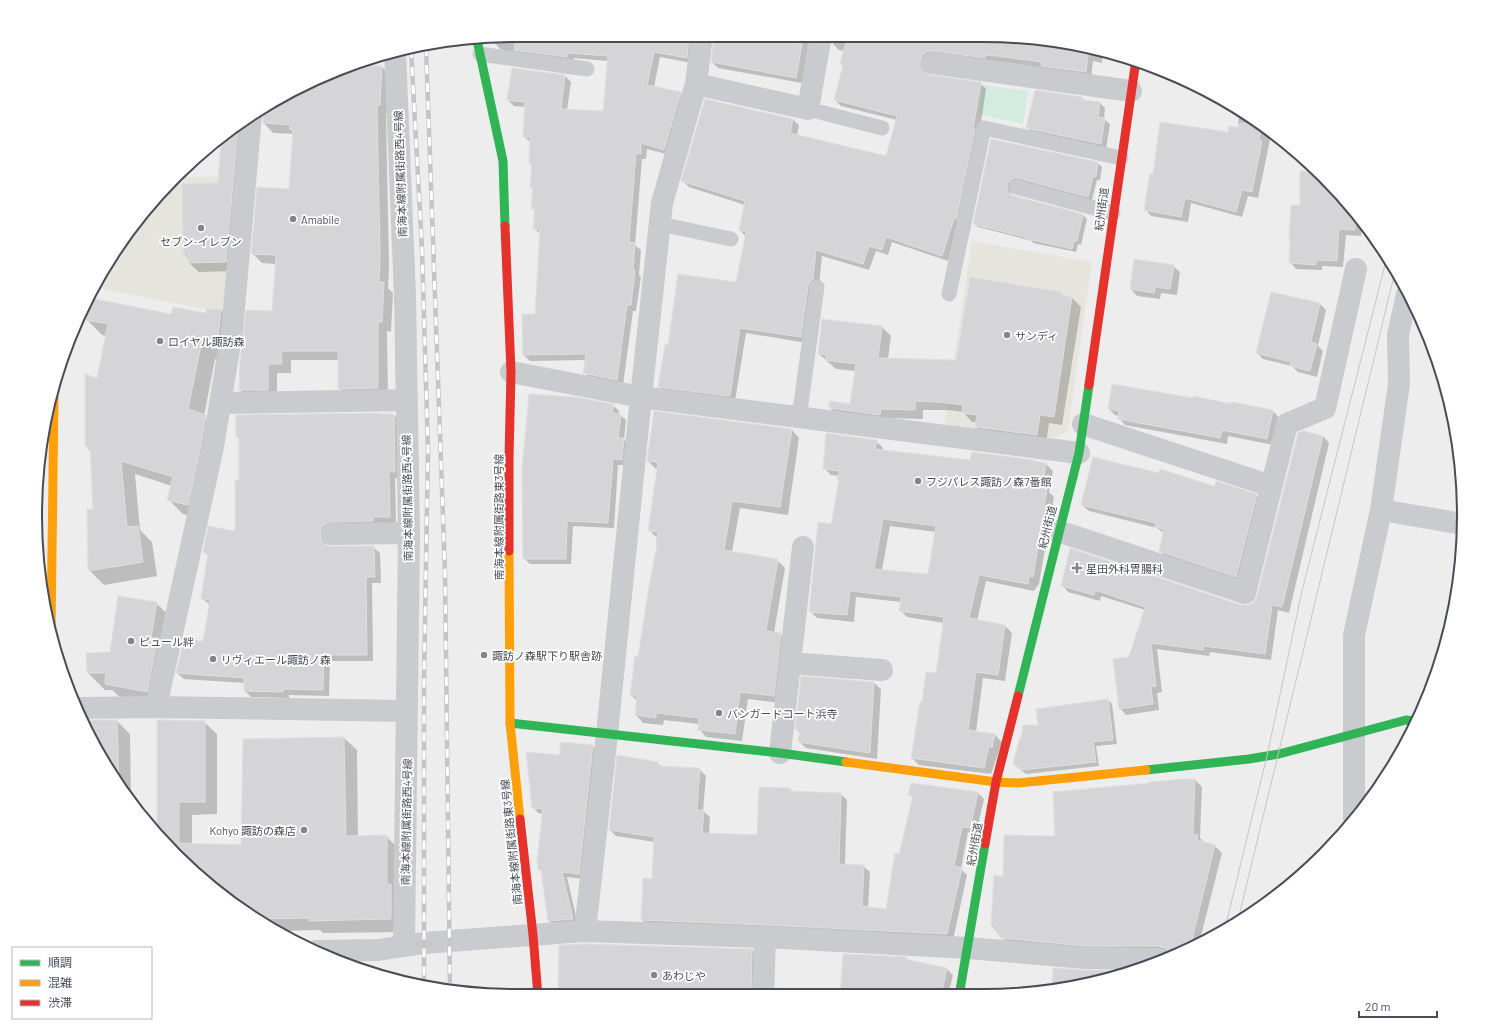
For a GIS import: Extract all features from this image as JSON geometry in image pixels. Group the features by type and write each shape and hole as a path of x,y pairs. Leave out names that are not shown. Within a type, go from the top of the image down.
{"street":[{"path":"585,931 607,734 640,397 662,203 696,84 701,42"},
{"path":"696,84 808,109 820,42"},
{"name":"南海本線附属街路東3号線","path":"478,47 503,161 511,372 509,458 510,723 534,935 538,989"},
{"name":"南海本線附属街路西4号線","path":"395,57 405,296 409,533 404,946"},
{"path":"932,63 1131,91"},
{"name":"紀州街道","path":"960,989 996,782 1079,453 1135,67"},
{"path":"156,707 213,447 232,331 250,123"},
{"path":"1058,532 1245,593 1287,424 1324,408 1356,269"},
{"path":"1354,810 1354,635 1381,510 1400,384 1398,335 1405,301"},
{"path":"511,372 640,397 1079,453"},
{"path":"220,403 406,400"},
{"path":"51,609 54,411"},
{"path":"1083,424 1271,486"},
{"path":"1381,510 1457,523"},
{"path":"332,534 409,533"},
{"path":"780,752 803,547"},
{"path":"790,663 882,670"},
{"path":"83,708 156,707 407,711"},
{"path":"510,723 647,739 780,752 996,782 1018,783 1249,759 1279,754 1406,720 1410,720"},
{"path":"329,951 378,950 404,946 585,931 765,937 968,948 1085,958 1147,960"},
{"path":"762,989 765,937"}],"lane":[{"path":"478,47 587,69"},
{"path":"808,109 882,128"},
{"path":"949,294 984,128 1121,158"},
{"path":"1016,187 1113,212"},
{"path":"660,224 730,239"},
{"path":"799,418 817,287"}],"shaded area":[{"path":"238,176 224,313 100,288 122,252 140,227 160,203 185,177"},
{"path":"972,241 1092,262 1068,431 1052,439 944,426"}],"green space":[{"path":"983,85 1028,91 1023,124 979,114"}],"building":[{"path":"515,42 688,42 687,58 654,52 647,85 681,92 664,150 641,143 641,154 636,153 629,242 635,243 633,270 635,270 631,305 627,305 617,380 583,373 586,354 523,355 522,314 535,314 540,229 533,229 535,209 531,209 533,188 530,188 532,164 529,164 530,137 523,137 525,102 507,100 512,68 565,75 561,109 603,111 608,56 568,53 567,57 514,50"},
{"path":"713,42 790,42 802,44 796,78 711,62"},
{"path":"846,42 1014,43 1045,46 1088,54 1086,72 1041,66 1042,62 997,56 985,55 985,58 934,51 928,51 922,55 920,67 925,73 981,82 973,129 975,129 956,219 954,219 942,256 886,237 882,250 869,246 863,264 816,250 813,279 808,286 801,337 740,328 730,396 658,387 665,344 668,345 678,274 736,282 746,232 739,230 745,201 681,181 705,99 793,119 790,133 886,156 897,116 834,100 843,65 840,64"},
{"path":"368,66 382,66 380,105 377,105 380,256 379,282 384,282 382,322 378,322 378,388 338,389 338,351 281,351 282,364 268,364 268,390 239,390 240,362 246,310 272,311 276,255 251,254 257,187 289,189 293,130 290,130 290,125 263,123 263,116 279,105 334,78"},
{"path":"1035,90 1082,97 1082,100 1100,102 1098,117 1105,118 1101,144 1026,128"},
{"path":"1160,122 1228,132 1229,126 1239,128 1240,123 1251,125 1260,132 1259,141 1262,141 1252,192 1242,190 1236,212 1185,198 1181,217 1144,210 1150,173 1153,174"},
{"path":"237,132 226,262 188,263 188,254 183,254 182,184 218,183 221,145"},
{"path":"991,139 1098,162 1096,177 1093,176 1088,197 1018,178 1013,178 1007,184 1007,190 1014,196 1083,214 1077,241 1074,241 1072,249 973,224"},
{"path":"1300,171 1308,171 1339,203 1356,223 1355,230 1339,229 1337,261 1316,260 1316,265 1289,263 1291,205 1300,205"},
{"path":"1134,259 1174,265 1170,289 1155,287 1154,293 1130,289"},
{"path":"970,277 1061,292 1061,295 1072,297 1054,417 1040,415 1037,435 975,427 977,415 962,413 963,405 915,401 915,410 881,409 880,415 829,408 829,401 850,404 856,364 826,360 826,355 818,354 822,319 882,326 878,358 956,360"},
{"path":"1271,292 1320,303 1311,342 1317,344 1310,371 1290,366 1291,362 1256,353"},
{"path":"95,299 171,314 173,307 206,313 206,309 221,309 217,348 201,345 188,409 206,415 188,505 167,500 173,477 121,461 127,527 138,526 143,562 88,571 87,509 93,509 90,448 85,446 85,374 97,378 108,324 86,320"},
{"path":"1112,384 1193,398 1193,396 1231,404 1232,402 1273,410 1267,439 1222,430 1220,438 1118,419 1119,411 1108,409"},
{"path":"529,394 575,397 614,404 612,413 621,414 618,438 624,438 622,460 613,459 608,523 567,521 566,559 523,559 522,469"},
{"path":"654,411 792,429 780,507 732,501 724,550 778,559 766,631 781,633 774,696 740,692 735,734 698,730 699,718 656,713 656,718 635,715 637,696 630,696 635,656 638,657 657,545 658,532 648,531 658,462 647,461"},
{"path":"394,414 395,472 389,472 390,517 373,517 373,521 331,522 325,524 321,528 320,534 322,541 326,545 374,546 375,577 366,577 367,655 324,655 323,690 283,689 283,692 244,691 244,678 176,673 184,640 203,641 210,600 201,599 208,553 203,552 208,526 235,531 235,480 239,480 239,437 236,437 236,415"},
{"path":"1303,431 1323,436 1282,607 1272,605 1265,654 1204,646 1203,650 1151,643 1156,686 1151,687 1153,704 1119,709 1113,659 1129,657 1145,607 1095,590 1094,595 1061,586 1070,548 1241,605 1248,605 1254,602 1257,596 1298,433"},
{"path":"826,433 877,440 875,449 970,460 972,452 1034,460 1046,463 1042,488 1047,489 1033,577 1029,576 1028,584 979,575 969,618 1005,625 998,675 976,672 968,730 995,734 992,748 989,746 984,768 911,758 920,702 922,702 926,672 936,673 944,617 899,611 901,597 850,591 847,615 809,612 818,522 831,524 839,480 837,480 839,471 823,469","holes":["883,519 936,526 928,574 874,569"]},
{"path":"1093,457 1159,473 1160,469 1214,486 1216,481 1257,494 1236,577 1159,551 1164,529 1155,527 1156,523 1081,505"},
{"name":"ピュール絆","path":"118,596 157,602 151,638 158,638 147,692 105,684 106,673 87,673 86,653 110,652"},
{"path":"801,676 874,682 870,753 798,742 800,730 795,729"},
{"path":"1108,699 1113,740 1093,742 1096,762 1021,770 1013,764 1020,737 1021,738 1023,725 1038,725 1036,709"},
{"path":"90,720 117,720 119,774 105,752 90,723"},
{"path":"157,720 205,721 205,802 179,802 179,843 241,845 243,739 344,737 346,836 387,835 387,884 391,884 391,919 309,921 309,918 268,919 227,891 203,871 157,824"},
{"path":"561,742 593,745 579,874 562,872 573,919 548,921 541,870 538,870 537,860 543,809 532,808 526,752 559,755"},
{"path":"617,755 658,762 657,766 700,768 697,810 704,810 702,833 757,835 759,787 790,788 790,791 841,793 839,864 864,865 862,906 886,909 895,853 899,854 913,796 908,795 911,783 978,792 970,828 962,827 954,866 962,868 947,934 641,920 643,878 652,879 654,837 609,830"},
{"path":"1195,779 1193,834 1198,835 1197,840 1215,845 1192,941 1168,952 1165,948 1158,946 1086,946 1001,938 991,925 994,875 1003,877 1004,835 1055,836 1053,792"},
{"path":"585,944 752,949 751,989 558,989 559,945"},
{"path":"843,954 907,957 904,959 947,968 942,989 840,989"},
{"path":"1053,968 1114,971 1076,980 1052,984"}],"tram line":[{"path":"1226,922 1267,756 1302,591 1385,265"},
{"path":"1240,914 1393,278"}],"railway":[{"path":"426,50 445,573 450,984"},
{"path":"411,54 422,249 428,449 424,680 424,980"}],"traffic: fast":[{"path":"478,44 503,161 505,226"},
{"path":"1018,696 1079,453 1089,385"},
{"path":"1146,770 1249,759 1279,754 1406,720 1410,720"},
{"path":"510,723 780,753 846,762"},
{"path":"960,989 985,844"}],"traffic: slow":[{"path":"51,609 54,411"},
{"path":"509,551 510,723 520,819"},
{"path":"846,762 996,782 1018,783 1146,770"}],"traffic: jam":[{"path":"1089,385 1135,67"},
{"path":"505,226 511,372 509,551"},
{"path":"985,844 996,782 1018,696"},
{"path":"520,819 537,989"}],"place":[{"name":"Amabile","path":"293,219"},
{"name":"セブン-イレブン","path":"201,228"},
{"name":"サンディ","path":"1007,335"},
{"name":"ロイヤル諏訪森","path":"160,341"},
{"name":"フジパレス諏訪ノ森7番館","path":"918,481"},
{"name":"星田外科胃腸科","path":"1077,568"},
{"name":"ピュール絆","path":"131,641"},
{"name":"諏訪ノ森駅下り駅舎跡","path":"484,655"},
{"name":"リヴィエール諏訪ノ森","path":"213,659"},
{"name":"バンガードコート浜寺","path":"719,713"},
{"name":"Kohyo 諏訪の森店","path":"304,830"},
{"name":"あわじや","path":"654,975"}]}
